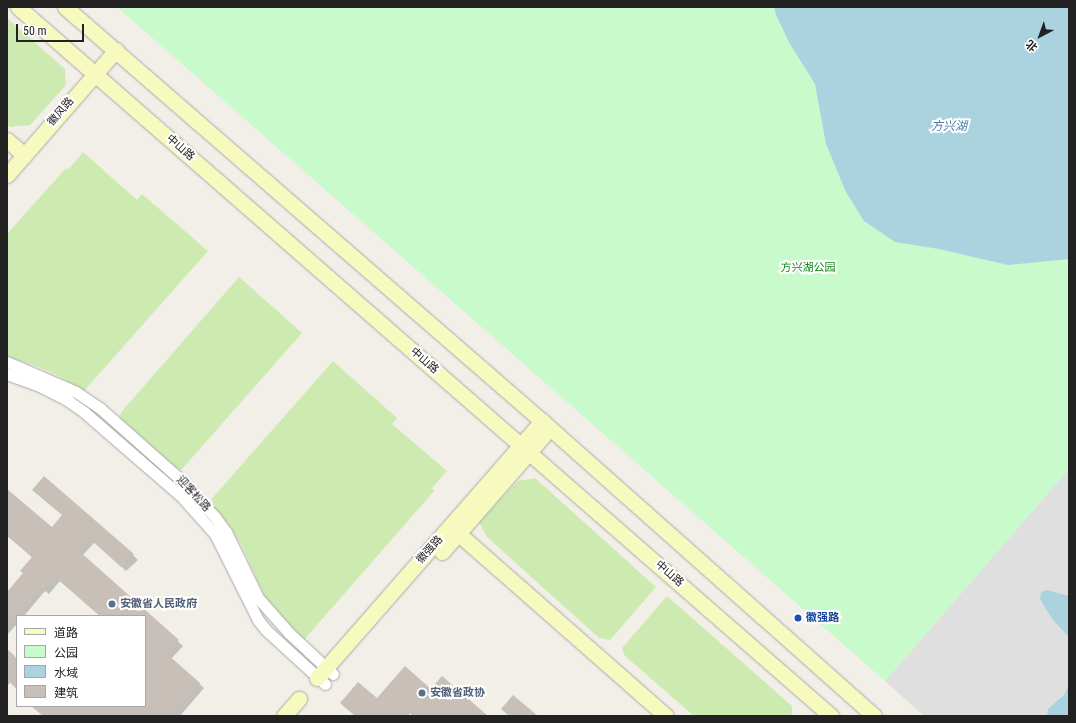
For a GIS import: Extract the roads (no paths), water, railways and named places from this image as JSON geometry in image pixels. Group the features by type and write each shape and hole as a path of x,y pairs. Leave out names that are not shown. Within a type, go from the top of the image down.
{"main road":[{"name":"中山路","path":"18,7 525,449 821,713"},
{"path":"65,7 546,425 874,716"},
{"name":"徽风路","path":"7,175 22,152 113,48"},
{"path":"7,140 22,152"},
{"name":"徽风路","path":"7,164 22,152"},
{"name":"徽强路","path":"325,676 546,425"},
{"path":"454,531 666,716"},
{"path":"284,716 301,707"}],"street":[{"name":"迎客松路","path":"7,362 76,392 101,409 182,481 215,517 226,532 258,598 325,676"},
{"name":"迎客松路","path":"7,374 38,385 67,400 84,412 182,497 215,534 258,620 266,630 325,676"}],"water":[{"name":"方兴湖","path":"774,7 1069,7 1069,259 1008,265 939,249 895,242 864,221 846,192 826,144 815,84 790,44 776,15"},
{"path":"1047,590 1069,596 1069,637 1052,619 1040,599 1041,592"},
{"path":"1069,685 1069,716 1047,716 1048,709 1064,695"}],"place":[{"name":"安徽省人民政府","path":"112,604"},
{"name":"徽强路","path":"798,618"},
{"name":"安徽省政协","path":"422,693"}],"park label":[{"name":"方兴湖公园","path":"808,268"}]}
